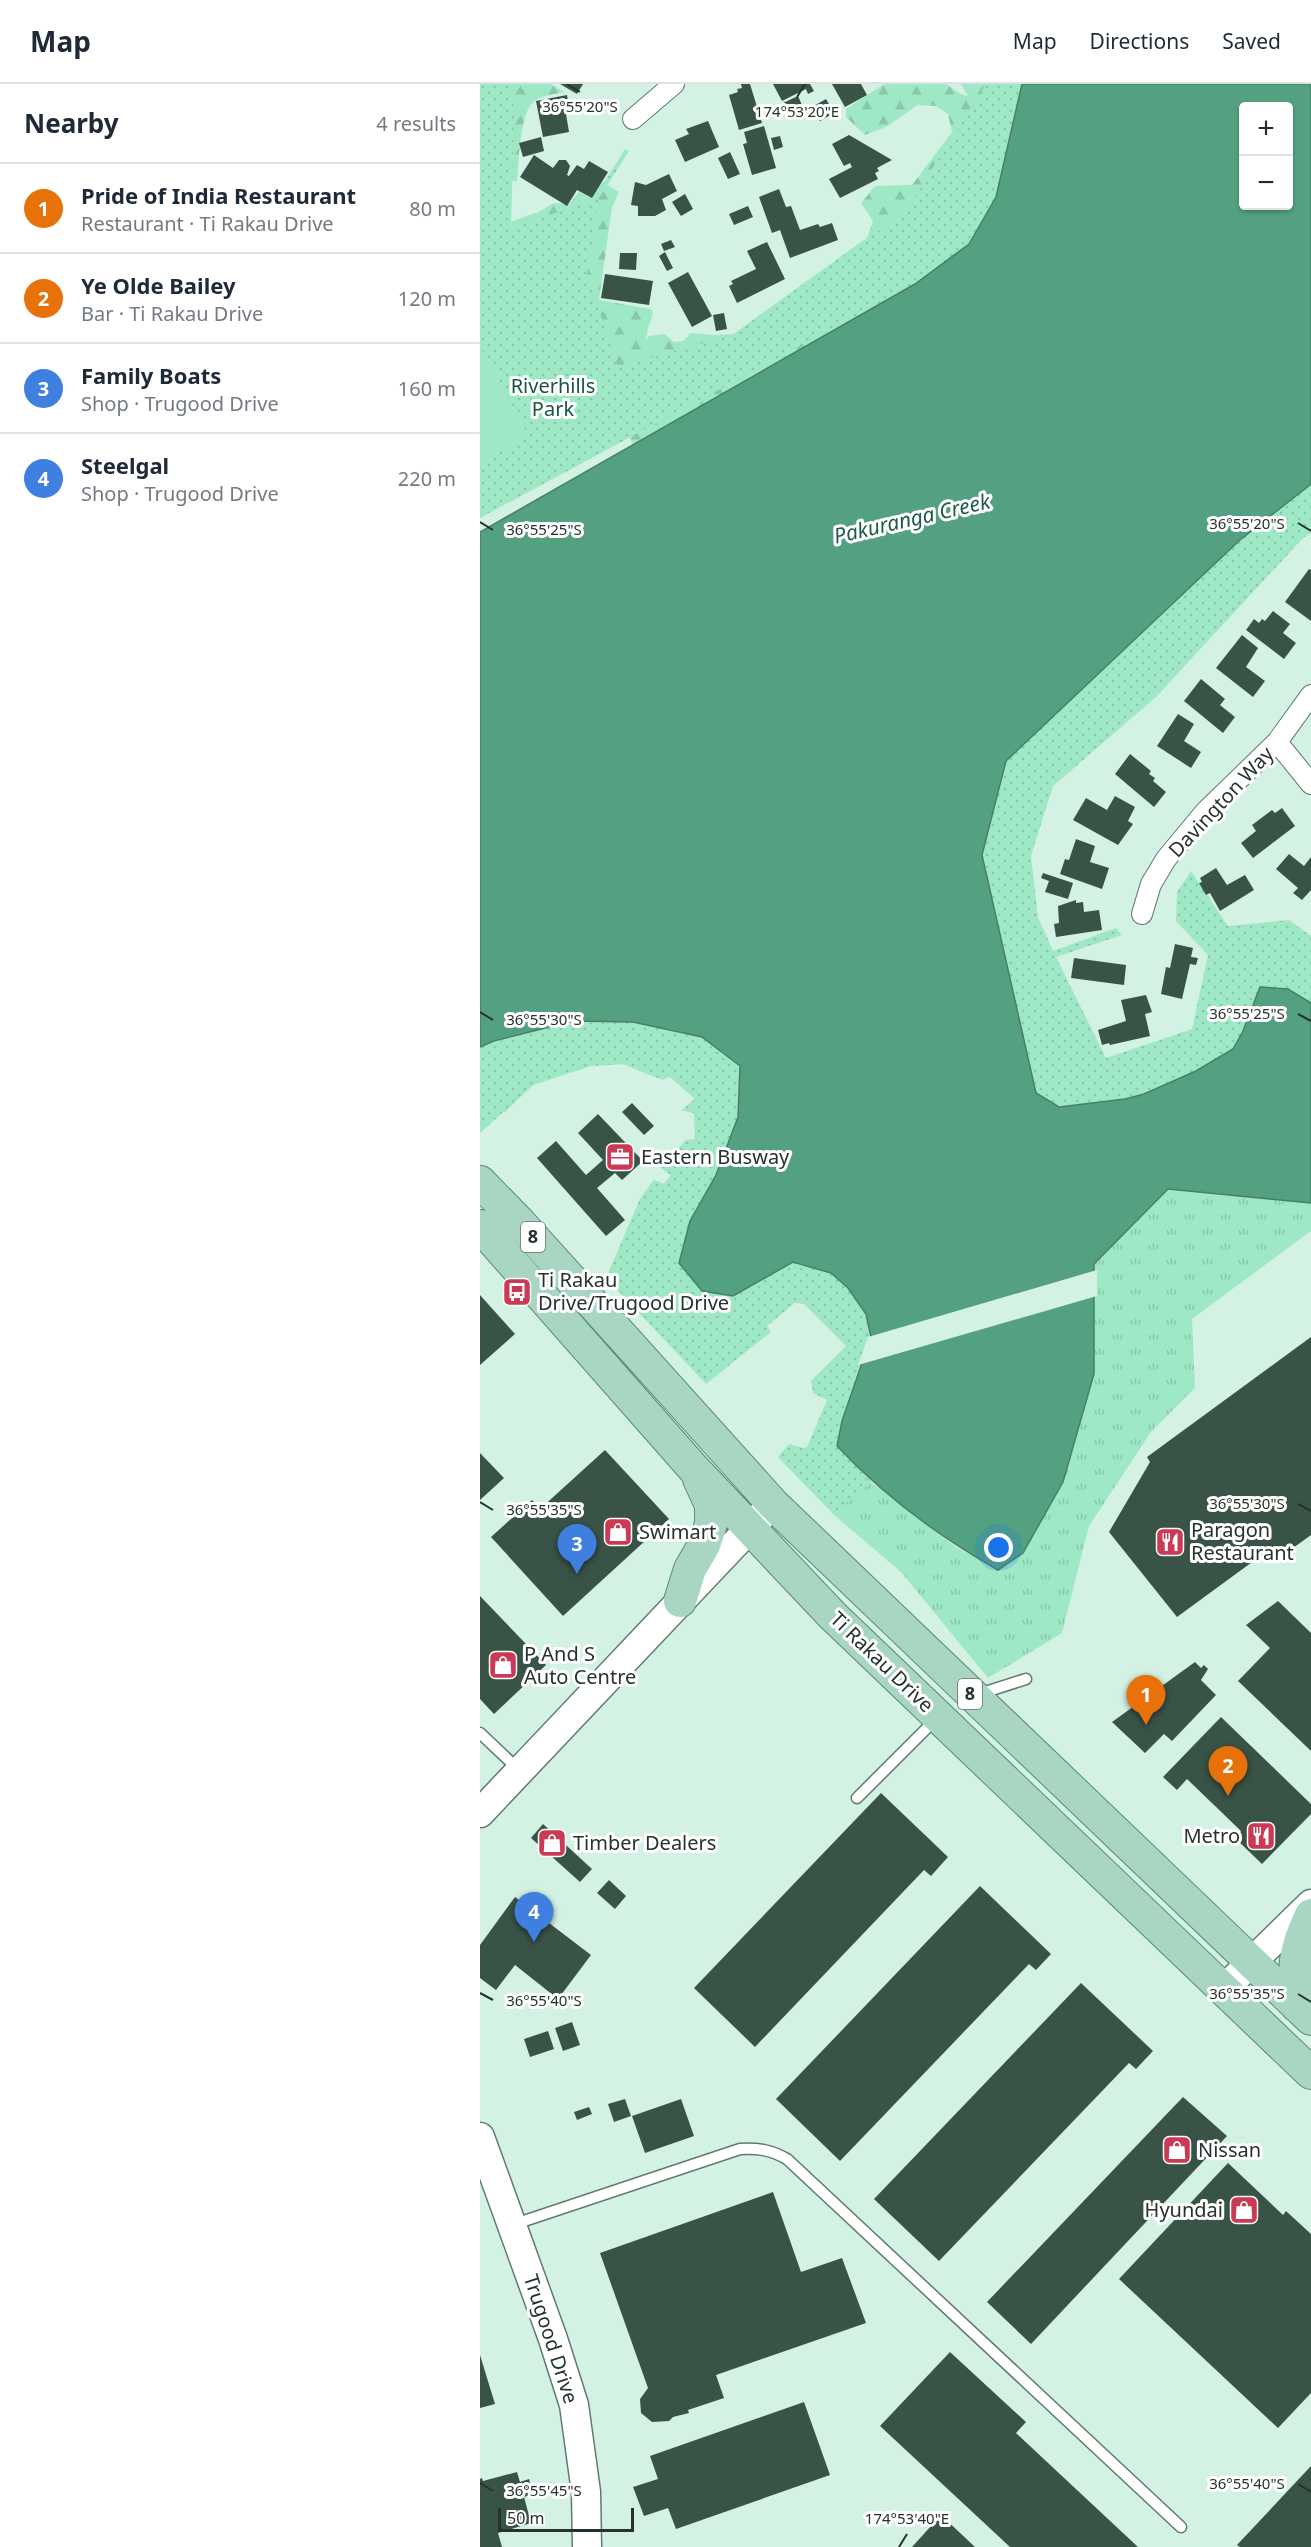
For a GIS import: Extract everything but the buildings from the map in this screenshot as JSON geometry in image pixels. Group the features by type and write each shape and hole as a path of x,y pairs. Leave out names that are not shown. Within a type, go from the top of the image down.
{"main road":[{"name":"Ti Rakau Drive","path":"480,1182 521,1224 773,1504 973,1696 1047,1793 1224,1989 1311,2073"},
{"name":"Ti Rakau Drive","path":"480,1226 694,1469 832,1615 938,1716 1047,1793 1251,1962 1304,2013"},
{"path":"680,1601 690,1569 704,1545 711,1524 711,1505 694,1469"},
{"path":"480,1813 773,1504"},
{"path":"1224,1989 1311,1904"},
{"path":"1304,2013 1295,1959 1300,1939 1311,1915"},
{"name":"Trugood Drive","path":"480,2138 553,2338 574,2405 586,2492 587,2547"}],"street":[{"path":"633,119 674,84"},
{"name":"Davington Way","path":"1142,914 1151,884 1166,859 1205,812 1277,742 1311,695"},
{"path":"1277,742 1311,784"}],"lane":[{"path":"973,1696 1026,1679"},
{"path":"857,1798 938,1716"},
{"path":"480,1733 520,1770"},
{"path":"512,2226 740,2149 759,2148 775,2152 787,2159 1181,2527"}],"green space":[{"path":"480,84 551,84 564,92 542,97 530,105 523,125 517,182 504,178"},
{"name":"Riverhills Park","path":"480,84 511,84 514,113 511,228 593,200 625,149 629,151 599,198 587,275 618,367 732,335 861,242 902,216 986,84 1022,84 996,197 969,244 915,284 480,518"},
{"path":"884,84 946,84 968,96 961,84 1022,84 915,284 633,445 614,404 548,281 507,223 536,213 553,204 568,205 579,192 590,197 603,182 619,192 612,207 599,300 651,309 653,314 646,340 649,336 665,334 674,342 683,341 691,333 742,334 865,244 873,221 861,203 875,186 912,185 952,132 948,114 936,106 918,105 886,127 865,135 846,117 846,109"},
{"path":"480,346 529,437 480,462"},
{"path":"1311,484 1311,533 1303,538 1156,697 1053,786 1031,856 1038,917 1053,951 1116,928 1122,935 1056,957 1106,1058 1192,1029 1208,955 1176,921 1177,892 1191,871 1228,926 1289,920 1311,936 1311,1003 1288,989 1260,987 1243,1031 1233,1049 1196,1071 1144,1094 1125,1099 1060,1107 1036,1093 982,855 1006,761 1240,540"},
{"path":"573,1021 633,1022 702,1037 740,1066 738,1117 716,1175 690,1221 767,1276 793,1262 831,1273 848,1288 866,1314 871,1337 842,1421 837,1446 871,1482 833,1514 778,1457 789,1444 807,1447 827,1400 813,1393 811,1381 846,1346 804,1304 795,1303 767,1326 771,1332 706,1384 606,1278 640,1199 654,1180 664,1184 671,1175 661,1168 686,1140 695,1139 694,1113 682,1110 695,1099 669,1076 663,1080 623,1064 590,1066 533,1085 480,1133 480,1046"},
{"path":"633,1022 848,1288 871,1482 956,1547 998,1570 1094,1374 1094,1264 1168,1189 1311,1203 1311,1231 1192,1319 1195,1388 1151,1432 1089,1526 1062,1633 988,1678 901,1572 833,1514 800,1472 826,1421 852,1335 845,1320 646,1210 640,1199 654,1180 664,1184 671,1175 661,1168 686,1140 695,1140 694,1113 682,1110 695,1099 669,1076 663,1080 623,1064 591,1066 533,1085 504,1113 480,1046"}],"water":[{"name":"Pakuranga Creek","path":"1022,84 1311,84 1311,484 1240,540 1006,761 982,855 1036,1093 1059,1107 1125,1099 1144,1094 1196,1071 1233,1049 1243,1031 1260,987 1288,989 1311,1003 1311,1203 1168,1189 1094,1264 1094,1374 1063,1482 1023,1553 998,1570 913,1514 874,1482 837,1446 842,1421 871,1337 866,1314 848,1288 831,1273 793,1262 733,1296 702,1291 679,1263 690,1221 716,1175 738,1117 740,1066 702,1037 633,1022 573,1021 494,1041 480,1047 480,532 915,284 969,244 996,197"}],"pier":[{"path":"1097,1270 1097,1296 858,1365 868,1337"}],"place":[{"name":"Eastern Busway","path":"620,1157"},
{"name":"Ti Rakau Drive/Trugood Drive","path":"517,1292"},
{"name":"Swimart","path":"618,1532"},
{"name":"Paragon Restaurant","path":"1170,1542"},
{"name":"Family Boats","path":"577,1574"},
{"name":"P And S Auto Centre","path":"503,1665"},
{"name":"Pride of India Restaurant","path":"1146,1725"},
{"name":"Ye Olde Bailey","path":"1228,1796"},
{"name":"Metro","path":"1261,1836"},
{"name":"Timber Dealers","path":"552,1843"},
{"name":"Steelgal","path":"534,1942"},
{"name":"Nissan","path":"1177,2150"},
{"name":"Hyundai","path":"1244,2210"}]}
